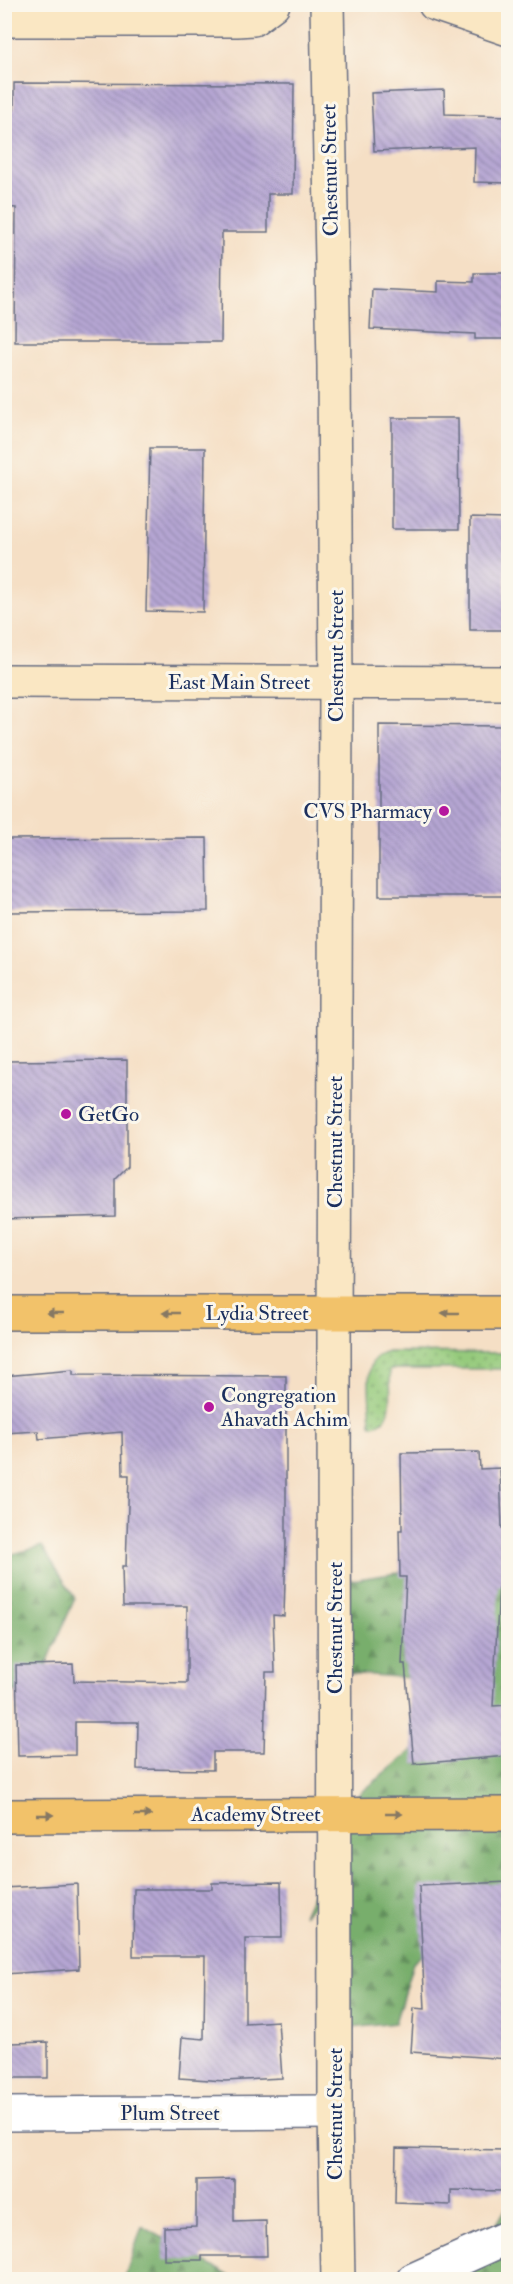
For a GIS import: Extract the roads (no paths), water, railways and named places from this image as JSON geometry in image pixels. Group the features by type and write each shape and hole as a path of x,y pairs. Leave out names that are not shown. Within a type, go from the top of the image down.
{"main road":[{"path":"4,20 237,20 253,19 273,4"},
{"name":"Chestnut Street","path":"327,4 334,366 336,683 335,2112 338,2280"},
{"path":"435,4 508,30"},
{"name":"East Main Street","path":"4,681 508,683"},
{"name":"Lydia Street","path":"4,1313 508,1313"},
{"name":"Academy Street","path":"4,1816 508,1814"}],"street":[{"name":"Plum Street","path":"4,2114 335,2112"},
{"path":"413,2280 508,2237"}],"place":[{"name":"CVS Pharmacy","path":"444,811"},
{"name":"GetGo","path":"66,1114"},
{"name":"Congregation Ahavath Achim","path":"209,1407"}]}
